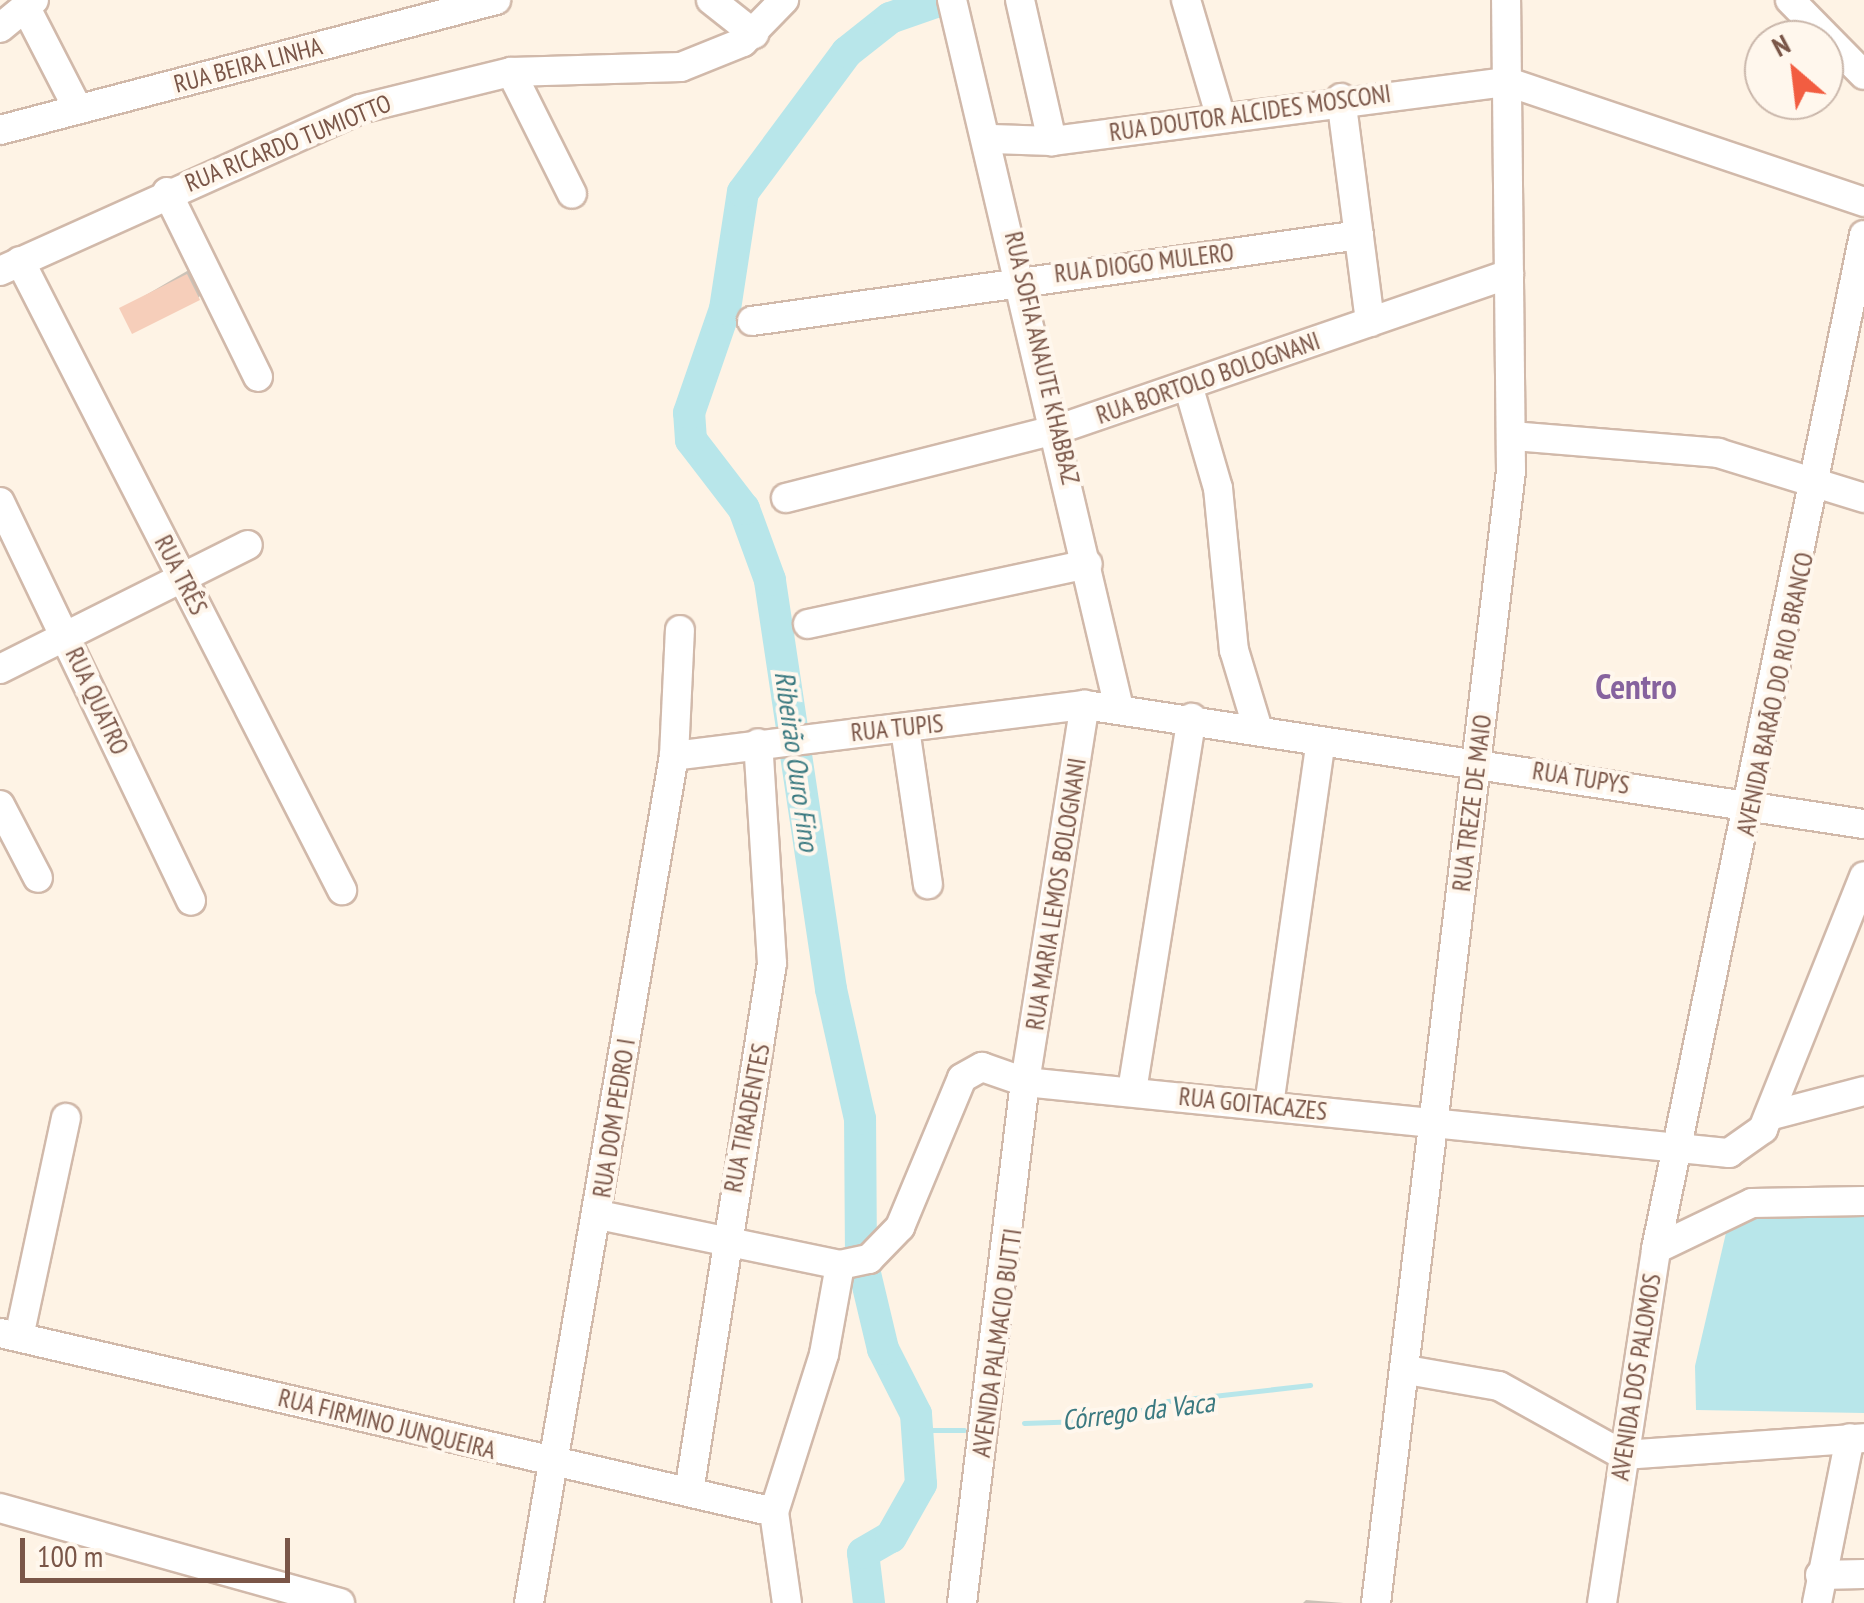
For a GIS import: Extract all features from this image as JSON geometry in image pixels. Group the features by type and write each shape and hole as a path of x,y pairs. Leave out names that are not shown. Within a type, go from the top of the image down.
{"street":[{"name":"RUA BEIRA LINHA","path":"0,130 496,0"},
{"path":"711,0 754,34"},
{"name":"RUA RICARDO TUMIOTTO","path":"10,266 167,192 360,109 511,72 681,67 754,34 784,0"},
{"path":"1020,0 1052,141"},
{"path":"1186,0 1220,115"},
{"name":"RUA TREZE DE MAIO","path":"1376,1603 1408,1370 1513,436 1506,0"},
{"path":"1790,0 1864,74"},
{"path":"0,28 30,4 78,109"},
{"name":"RUA SOFIA ANAUTE KHABBAZ","path":"954,5 992,139 1120,708"},
{"path":"511,72 572,194"},
{"path":"1508,82 1864,202"},
{"name":"RUA DOUTOR ALCIDES MOSCONI","path":"992,139 1052,141 1342,98 1508,82"},
{"path":"1342,98 1370,322"},
{"path":"167,192 258,377"},
{"name":"RUA DIOGO MULERO","path":"752,321 1024,278 1359,235"},
{"name":"AVENIDA BARÃO DO RIO BRANCO","path":"1678,1152 1753,806 1864,236"},
{"name":"RUA TRÊS","path":"10,266 183,578 342,890"},
{"name":"RUA BORTOLO BOLOGNANI","path":"786,498 1059,430 1508,274"},
{"path":"1188,385 1218,488 1234,650 1257,726"},
{"path":"1513,436 1687,448 1818,480 1864,498"},
{"name":"RUA QUATRO","path":"0,502 191,902"},
{"path":"0,669 248,545"},
{"path":"808,624 1088,564"},
{"name":"RUA DOM PEDRO I","path":"528,1603 599,1215 674,756 680,630"},
{"name":"RUA TUPIS","path":"674,756 1085,704 1120,708"},
{"name":"RUA MARIA LEMOS BOLOGNANI","path":"1025,1082 1085,704"},
{"name":"RUA TUPYS","path":"1120,708 1257,726 1320,744 1476,762 1864,824"},
{"path":"1132,1091 1192,718"},
{"path":"906,729 928,884"},
{"name":"RUA TIRADENTES","path":"688,1492 721,1243 772,963 767,742"},
{"path":"1268,1105 1320,744"},
{"path":"0,806 38,878"},
{"path":"1769,1116 1864,876"},
{"name":"RUA GOITACAZES","path":"847,1265 884,1253 962,1078 982,1067 1025,1082 1436,1122 1678,1152 1740,1150 1769,1116"},
{"name":"AVENIDA PALMACIO BUTTI","path":"962,1603 1025,1082"},
{"path":"1769,1116 1864,1091"},
{"path":"10,1335 66,1118"},
{"name":"AVENIDA DOS PALOMOS","path":"1602,1603 1656,1249 1678,1152"},
{"path":"1656,1249 1752,1203 1864,1201"},
{"path":"599,1215 721,1243 847,1265 824,1354 774,1512 787,1603"},
{"name":"RUA FIRMINO JUNQUEIRA","path":"10,1335 774,1512"},
{"path":"1408,1370 1499,1386 1623,1455 1857,1438 1819,1589"},
{"path":"0,1508 340,1603"},
{"path":"1819,1589 1864,1574"}],"water":[{"path":"1750,1204 1864,1214 1864,1413 1696,1410 1695,1366 1729,1220"}],"building":[{"path":"187,274 200,300 132,334 119,308"}],"waterway":[{"name":"Ribeirão Ouro Fino","path":"869,1603 863,1553 891,1537 921,1484 916,1414 883,1349 861,1257 860,1119 831,989 770,580 744,509 691,440 689,413 725,309 743,192 847,52 890,18 941,0"},
{"name":"Córrego da Vaca","path":"1024,1423 1112,1420 1168,1401 1310,1385"},
{"name":"Córrego da Vaca","path":"917,1430 964,1430"}],"district":[{"name":"Centro","path":"1636,686"}]}
